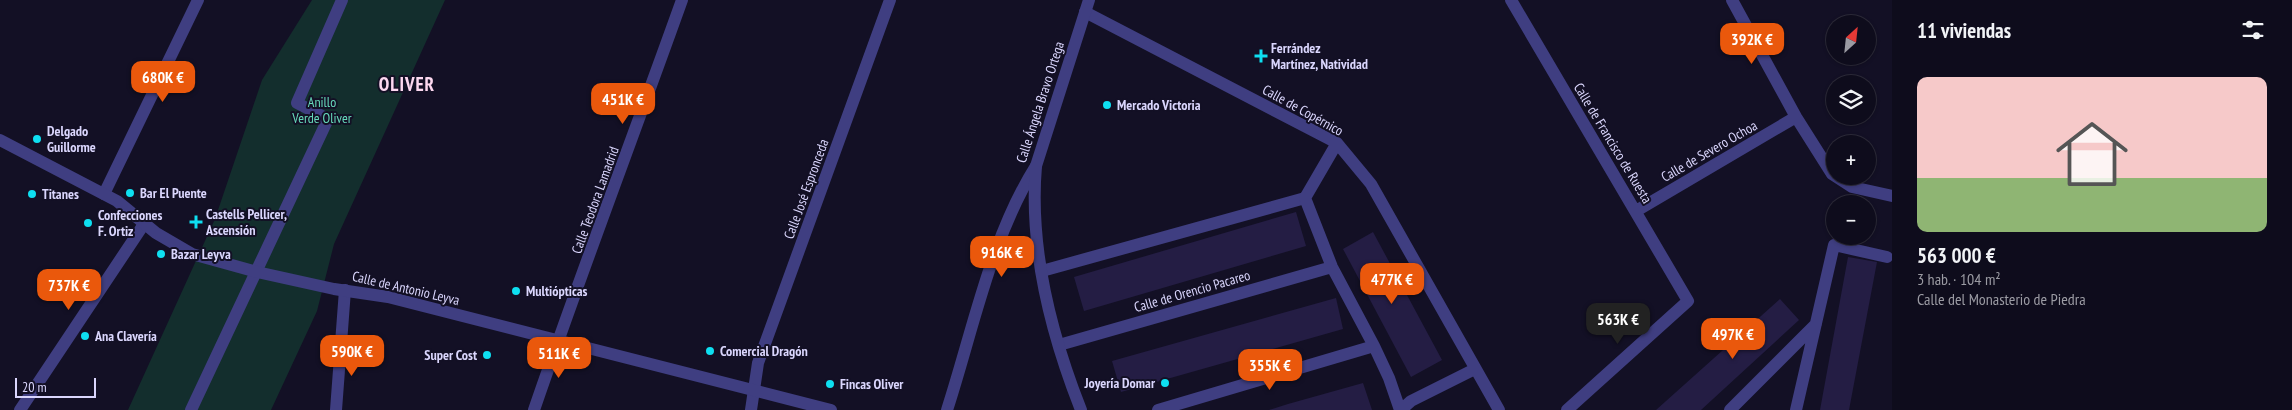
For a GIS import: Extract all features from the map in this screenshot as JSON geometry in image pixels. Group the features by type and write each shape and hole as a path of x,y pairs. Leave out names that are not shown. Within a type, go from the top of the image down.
{"street":[{"path":"104,194 198,0"},
{"path":"191,410 328,119 297,103 342,0"},
{"name":"Calle Teodora Lamadrid","path":"534,410 682,0"},
{"name":"Calle José Espronceda","path":"751,410 758,363 890,0"},
{"name":"Calle de Francisco de Ruesta","path":"1512,0 1688,301 1567,410"},
{"path":"1732,0 1796,117 1824,163 1842,182 1863,191 1892,196"},
{"name":"Calle de Copérnico","path":"1087,6 1337,143 1371,184 1499,410"},
{"name":"Calle Ángela Bravo Ortega","path":"947,410 1001,236 1015,203 1036,166 1087,6"},
{"name":"Calle de Severo Ochoa","path":"1636,211 1796,117"},
{"name":"Calle de Antonio Leyva","path":"0,140 117,201 169,242 192,254 257,272 388,297 831,410"},
{"path":"1042,270 1305,198 1337,143"},
{"path":"1036,166 1035,223 1042,270 1059,344 1081,410"},
{"path":"1305,198 1332,267 1374,346 1389,378 1400,410 1411,401 1475,370"},
{"path":"20,410 144,224"},
{"path":"1796,410 1834,245 1887,257"},
{"name":"Calle de Orencio Pacareo","path":"1059,344 1332,267"},
{"path":"336,410 345,290"},
{"path":"1730,410 1816,324"},
{"path":"1158,410 1374,346"}],"green space":[{"name":"Anillo Verde Oliver","path":"312,0 445,0 334,244 317,311 271,410 128,410 215,219 262,80"}],"building":[{"path":"1296,212 1306,246 1084,311 1074,277"},
{"path":"1373,232 1442,360 1411,377 1343,249"},
{"path":"1848,257 1877,262 1849,410 1820,410"},
{"path":"1336,298 1343,329 1121,392 1112,361"},
{"path":"1780,299 1799,320 1701,410 1656,410"},
{"path":"1363,383 1372,410 1269,410 1288,404"}],"place":[{"name":"Ferrández Martínez, Natividad","path":"1261,56"},
{"name":"Mercado Victoria","path":"1107,105"},
{"name":"Delgado Guillorme","path":"37,139"},
{"name":"Bar El Puente","path":"130,193"},
{"name":"Titanes","path":"32,194"},
{"name":"Castells Pellicer, Ascensión","path":"196,222"},
{"name":"Confecciones F. Ortiz","path":"88,223"},
{"name":"Bazar Leyva","path":"161,254"},
{"name":"Multiópticas","path":"516,291"},
{"name":"Ana Clavería","path":"85,336"},
{"name":"Comercial Dragón","path":"710,351"},
{"name":"Super Cost","path":"487,355"},
{"name":"Joyería Domar","path":"1165,383"},
{"name":"Fincas Oliver","path":"830,384"}],"district":[{"name":"OLIVER","path":"407,84"}]}
